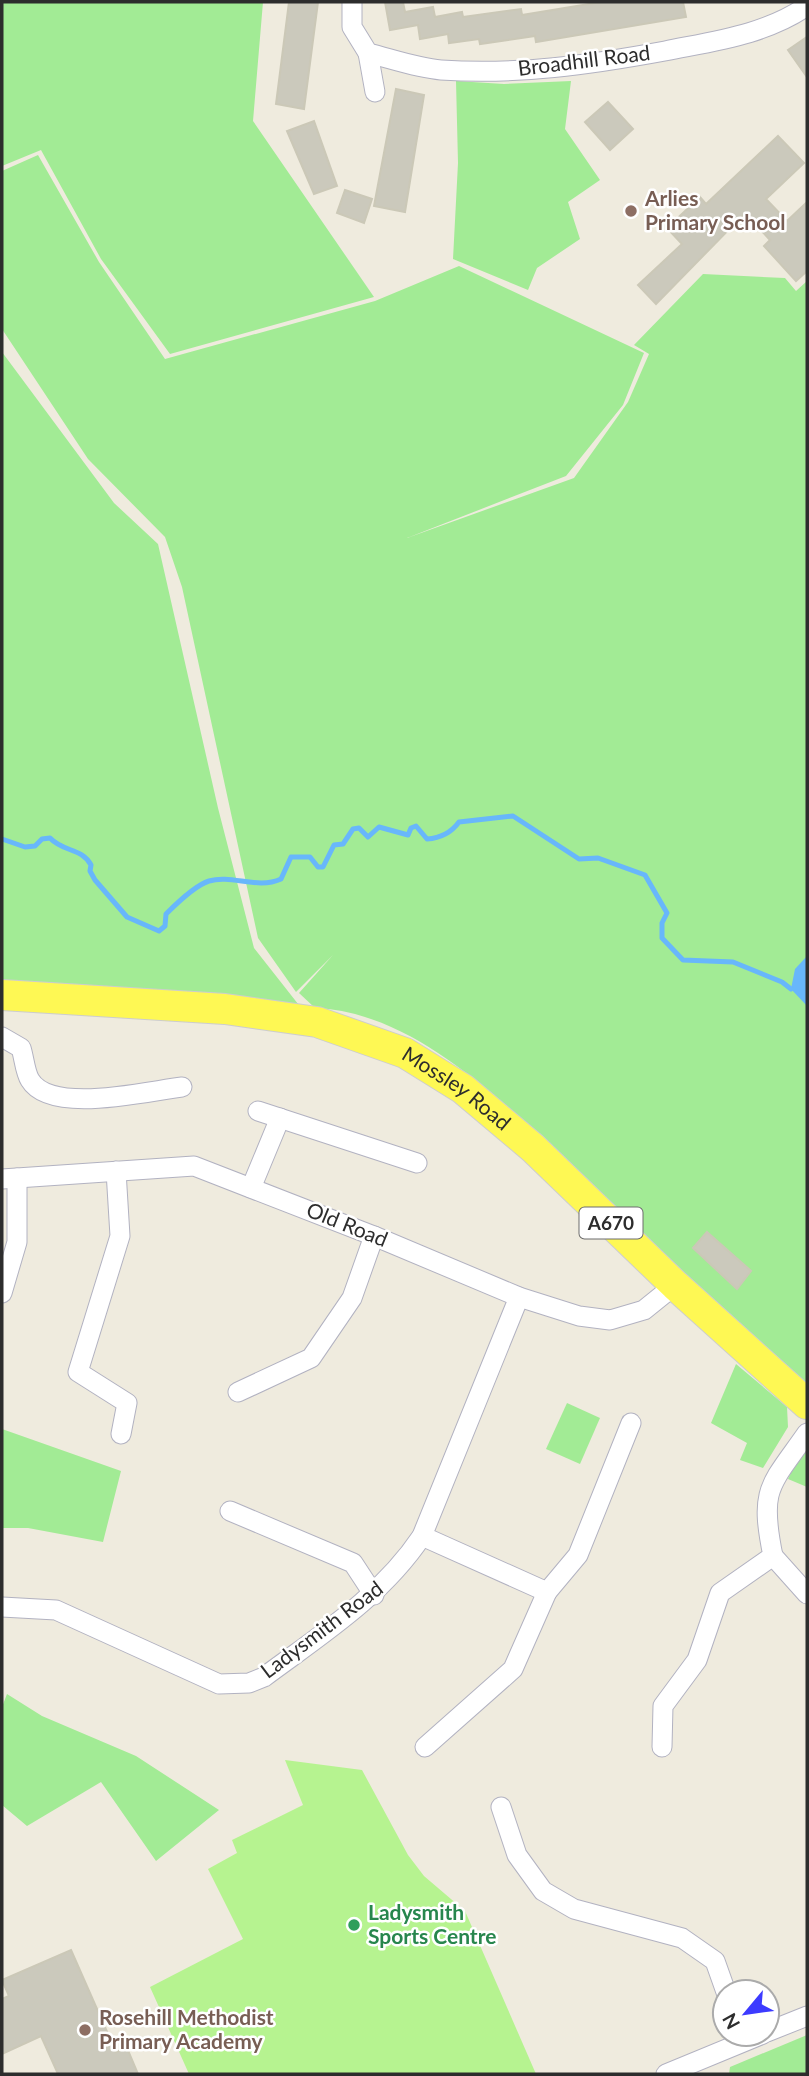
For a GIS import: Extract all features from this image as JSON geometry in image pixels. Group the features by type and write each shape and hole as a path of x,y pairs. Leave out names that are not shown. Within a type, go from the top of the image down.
{"main road":[{"name":"Mossley Road","path":"2,995 225,1009 291,1018 317,1022 405,1053 463,1089 533,1148 675,1285 807,1404"}],"street":[{"path":"352,2 352,27 368,53 375,92"},
{"name":"Broadhill Road","path":"368,53 439,70 530,72 587,65 751,33 783,21 807,6"},
{"path":"2,1037 21,1048 30,1081 50,1096 70,1100 182,1087"},
{"path":"258,1111 417,1163"},
{"path":"251,1188 280,1118"},
{"name":"Old Road","path":"9,1179 194,1166 374,1236 519,1297 579,1316 610,1320 644,1310 675,1285"},
{"path":"116,1171 120,1236 78,1372 127,1403 121,1434"},
{"path":"2,1293 17,1242 9,1179"},
{"path":"238,1392 311,1358 352,1298 374,1236"},
{"name":"Ladysmith Road","path":"2,1607 56,1610 219,1684 249,1683 264,1677 374,1595 402,1565 422,1536 519,1297"},
{"path":"425,1747 513,1669 547,1592 578,1555 631,1423"},
{"path":"807,1433 769,1487 765,1516 773,1556 807,1594"},
{"path":"230,1511 353,1563 374,1595"},
{"path":"422,1536 547,1592"},
{"path":"662,1747 663,1706 697,1660 720,1593 773,1556"},
{"path":"501,1807 517,1855 543,1891 574,1909 682,1938 715,1961 721,1978"},
{"path":"781,2027 807,2016"},
{"path":"666,2074 706,2067 730,2048"}],"green space":[{"path":"2,2 263,2 253,121 374,297 170,354 101,259 41,150 2,166"},
{"path":"456,81 504,84 571,81 565,129 600,180 568,202 580,239 537,268 528,290 453,259 458,163"},
{"path":"38,155 99,262 165,359 375,301 459,266 644,353 623,405 566,476 407,538 574,478 628,402 649,354 634,345 703,274 785,278 796,291 807,281 807,1384 646,1244 536,1135 453,1063 409,1035 363,1016 315,1008 299,993 333,955 296,992 258,938 182,587 165,537 88,459 2,329 2,171"},
{"path":"2,352 114,503 158,544 218,808 254,948 302,1009 2,984"},
{"path":"736,1364 787,1407 788,1427 763,1468 740,1460 747,1443 711,1423"},
{"path":"567,1403 600,1418 580,1464 546,1449"},
{"path":"2,1429 121,1471 103,1542 28,1528 2,1528"},
{"path":"807,1449 807,1487 788,1479 799,1456"},
{"path":"7,1694 42,1716 136,1756 219,1810 156,1861 101,1782 27,1826 2,1805 2,1707"},
{"name":"Ladysmith Sports Centre","path":"285,1760 362,1770 408,1855 424,1876 465,1911 536,2074 189,2074 150,1987 243,1939 208,1869 237,1853 232,1840 303,1805"},
{"path":"807,2035 807,2074 729,2074 730,2067"}],"water":[{"path":"807,956 807,1006 791,989 795,969"}],"building":[{"path":"289,2 318,2 304,109 276,104"},
{"path":"385,2 403,2 405,12 433,7 435,17 462,12 463,17 521,9 522,15 601,2 683,2 686,17 536,42 535,36 480,44 479,39 449,43 448,34 420,39 418,25 390,30"},
{"path":"807,37 807,77 788,50"},
{"path":"396,89 424,95 405,212 374,206"},
{"path":"608,102 633,129 610,150 585,122"},
{"path":"314,121 337,186 314,194 287,131"},
{"path":"778,136 804,163 766,199 787,221 807,202 807,271 796,281 764,246 770,240 745,213 656,304 638,285 682,244 667,228 700,197 706,204"},
{"path":"345,190 372,199 364,223 337,213"},
{"path":"707,1232 751,1271 737,1289 693,1248"},
{"path":"71,1950 116,2052 127,2048 138,2074 58,2074 41,2036 2,2054 2,1999 9,1996 2,1980"}],"waterway":[{"path":"2,839 25,847 35,846 42,839 50,838 78,853 91,865 90,871 95,880 127,917 159,931 165,926 166,914 204,883 218,879 272,882 281,879 291,857 310,857 318,867 323,867 334,845 343,844 353,829 359,828 368,837 379,827 408,835 411,828 416,826 427,839 445,834 459,822 513,816 579,859 598,858 645,875 667,913 662,923 662,938 683,960 733,962 782,982 791,989"}],"place":[{"name":"Arlies Primary School","path":"631,211"},
{"name":"Ladysmith Sports Centre","path":"354,1925"},
{"name":"Rosehill Methodist Primary Academy","path":"85,2030"}]}
